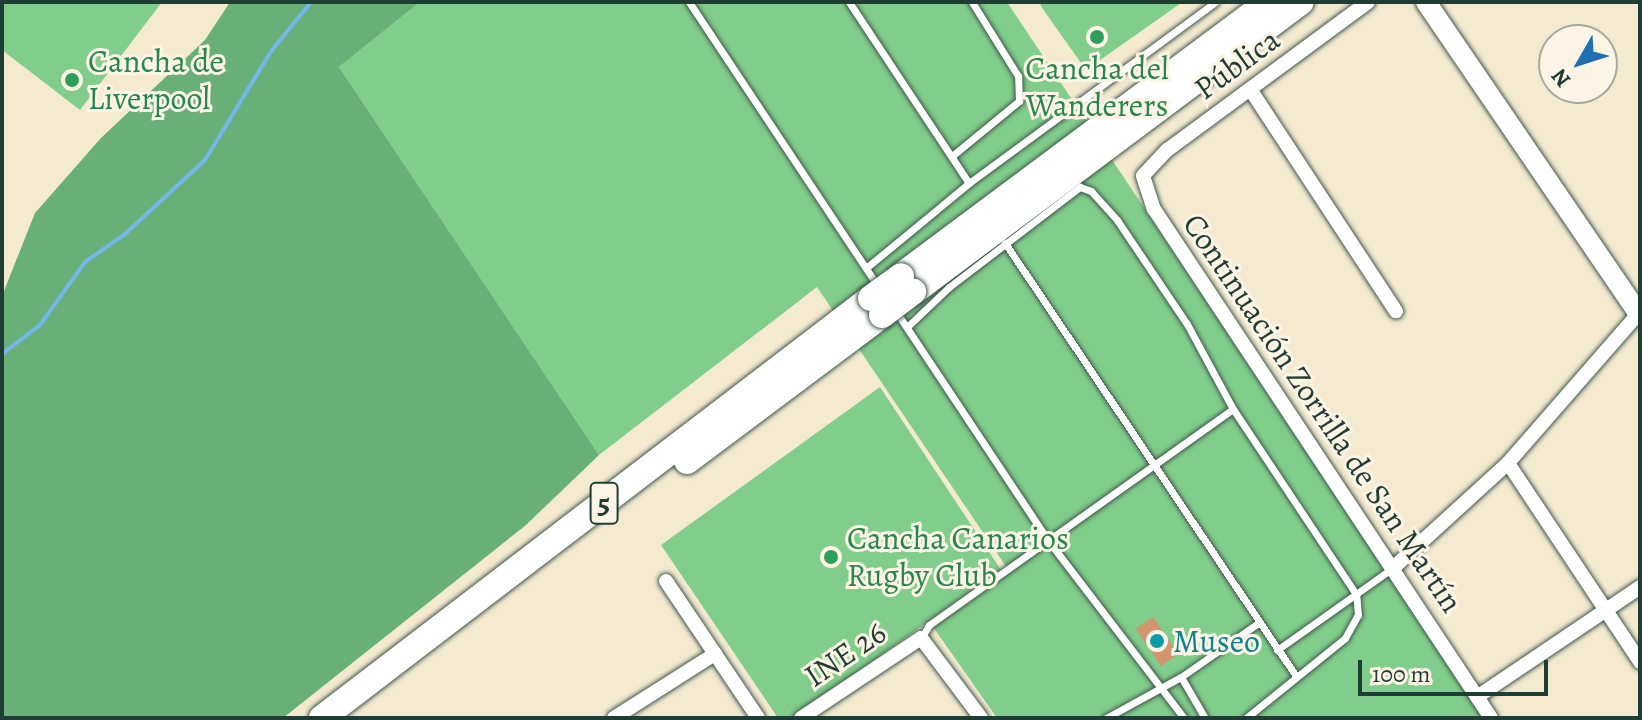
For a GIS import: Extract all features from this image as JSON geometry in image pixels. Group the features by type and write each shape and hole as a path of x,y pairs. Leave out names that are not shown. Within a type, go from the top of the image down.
{"highway":[{"name":"5","path":"907,284 1268,2"},
{"name":"5","path":"322,718 907,284 1301,2"},
{"name":"5","path":"350,718 877,306"}],"street":[{"name":"Pública","path":"1143,176 1167,150 1368,2"},
{"path":"1393,568 1508,463 1637,306 1426,2"},
{"path":"1250,89 1396,311"},
{"name":"Continuación Zorrilla de San Martín","path":"1143,176 1154,209 1491,718"},
{"path":"1508,463 1640,662"},
{"path":"666,581 758,718"},
{"path":"1477,697 1640,587"},
{"path":"921,638 981,718"},
{"name":"INE 26","path":"801,718 921,638"},
{"path":"614,718 715,654"}],"lane":[{"path":"689,2 1047,539 1184,718"},
{"path":"849,2 969,183"},
{"path":"952,156 1019,101 1018,76 972,2"},
{"path":"866,268 969,183 1215,2"},
{"path":"907,327 1005,243 1080,187 1091,191 1117,220 1187,324 1233,409 1356,594 1358,615 1345,638 1246,718"},
{"path":"1005,243 1296,676"},
{"path":"921,638 929,625 1151,462 1233,409"},
{"path":"1277,650 1393,568"},
{"path":"1106,718 1181,677 1258,623"},
{"path":"1181,677 1205,718"}],"green space":[{"name":"Cancha de Liverpool","path":"2,2 162,2 80,110 2,50"},
{"path":"230,2 420,2 339,67 599,455 526,525 283,718 2,718 2,296 35,213 101,138 205,40"},
{"path":"420,2 1007,2 1484,718 997,718 931,624 1007,568 817,287 599,455 339,67"},
{"name":"Cancha del Wanderers","path":"1044,2 1181,3 1086,70 1040,5"},
{"name":"Cancha Canarios Rugby Club","path":"880,387 1001,570 792,718 778,718 661,545"}],"building":[{"name":"Museo","path":"1153,617 1178,654 1161,666 1136,629"}],"waterway":[{"path":"2,354 40,325 85,262 125,234 205,160 272,50 311,2"}],"place":[{"name":"Cancha del Wanderers","path":"1097,37"},
{"name":"Cancha de Liverpool","path":"72,80"},
{"name":"Cancha Canarios Rugby Club","path":"831,557"},
{"name":"Museo","path":"1157,641"}]}
